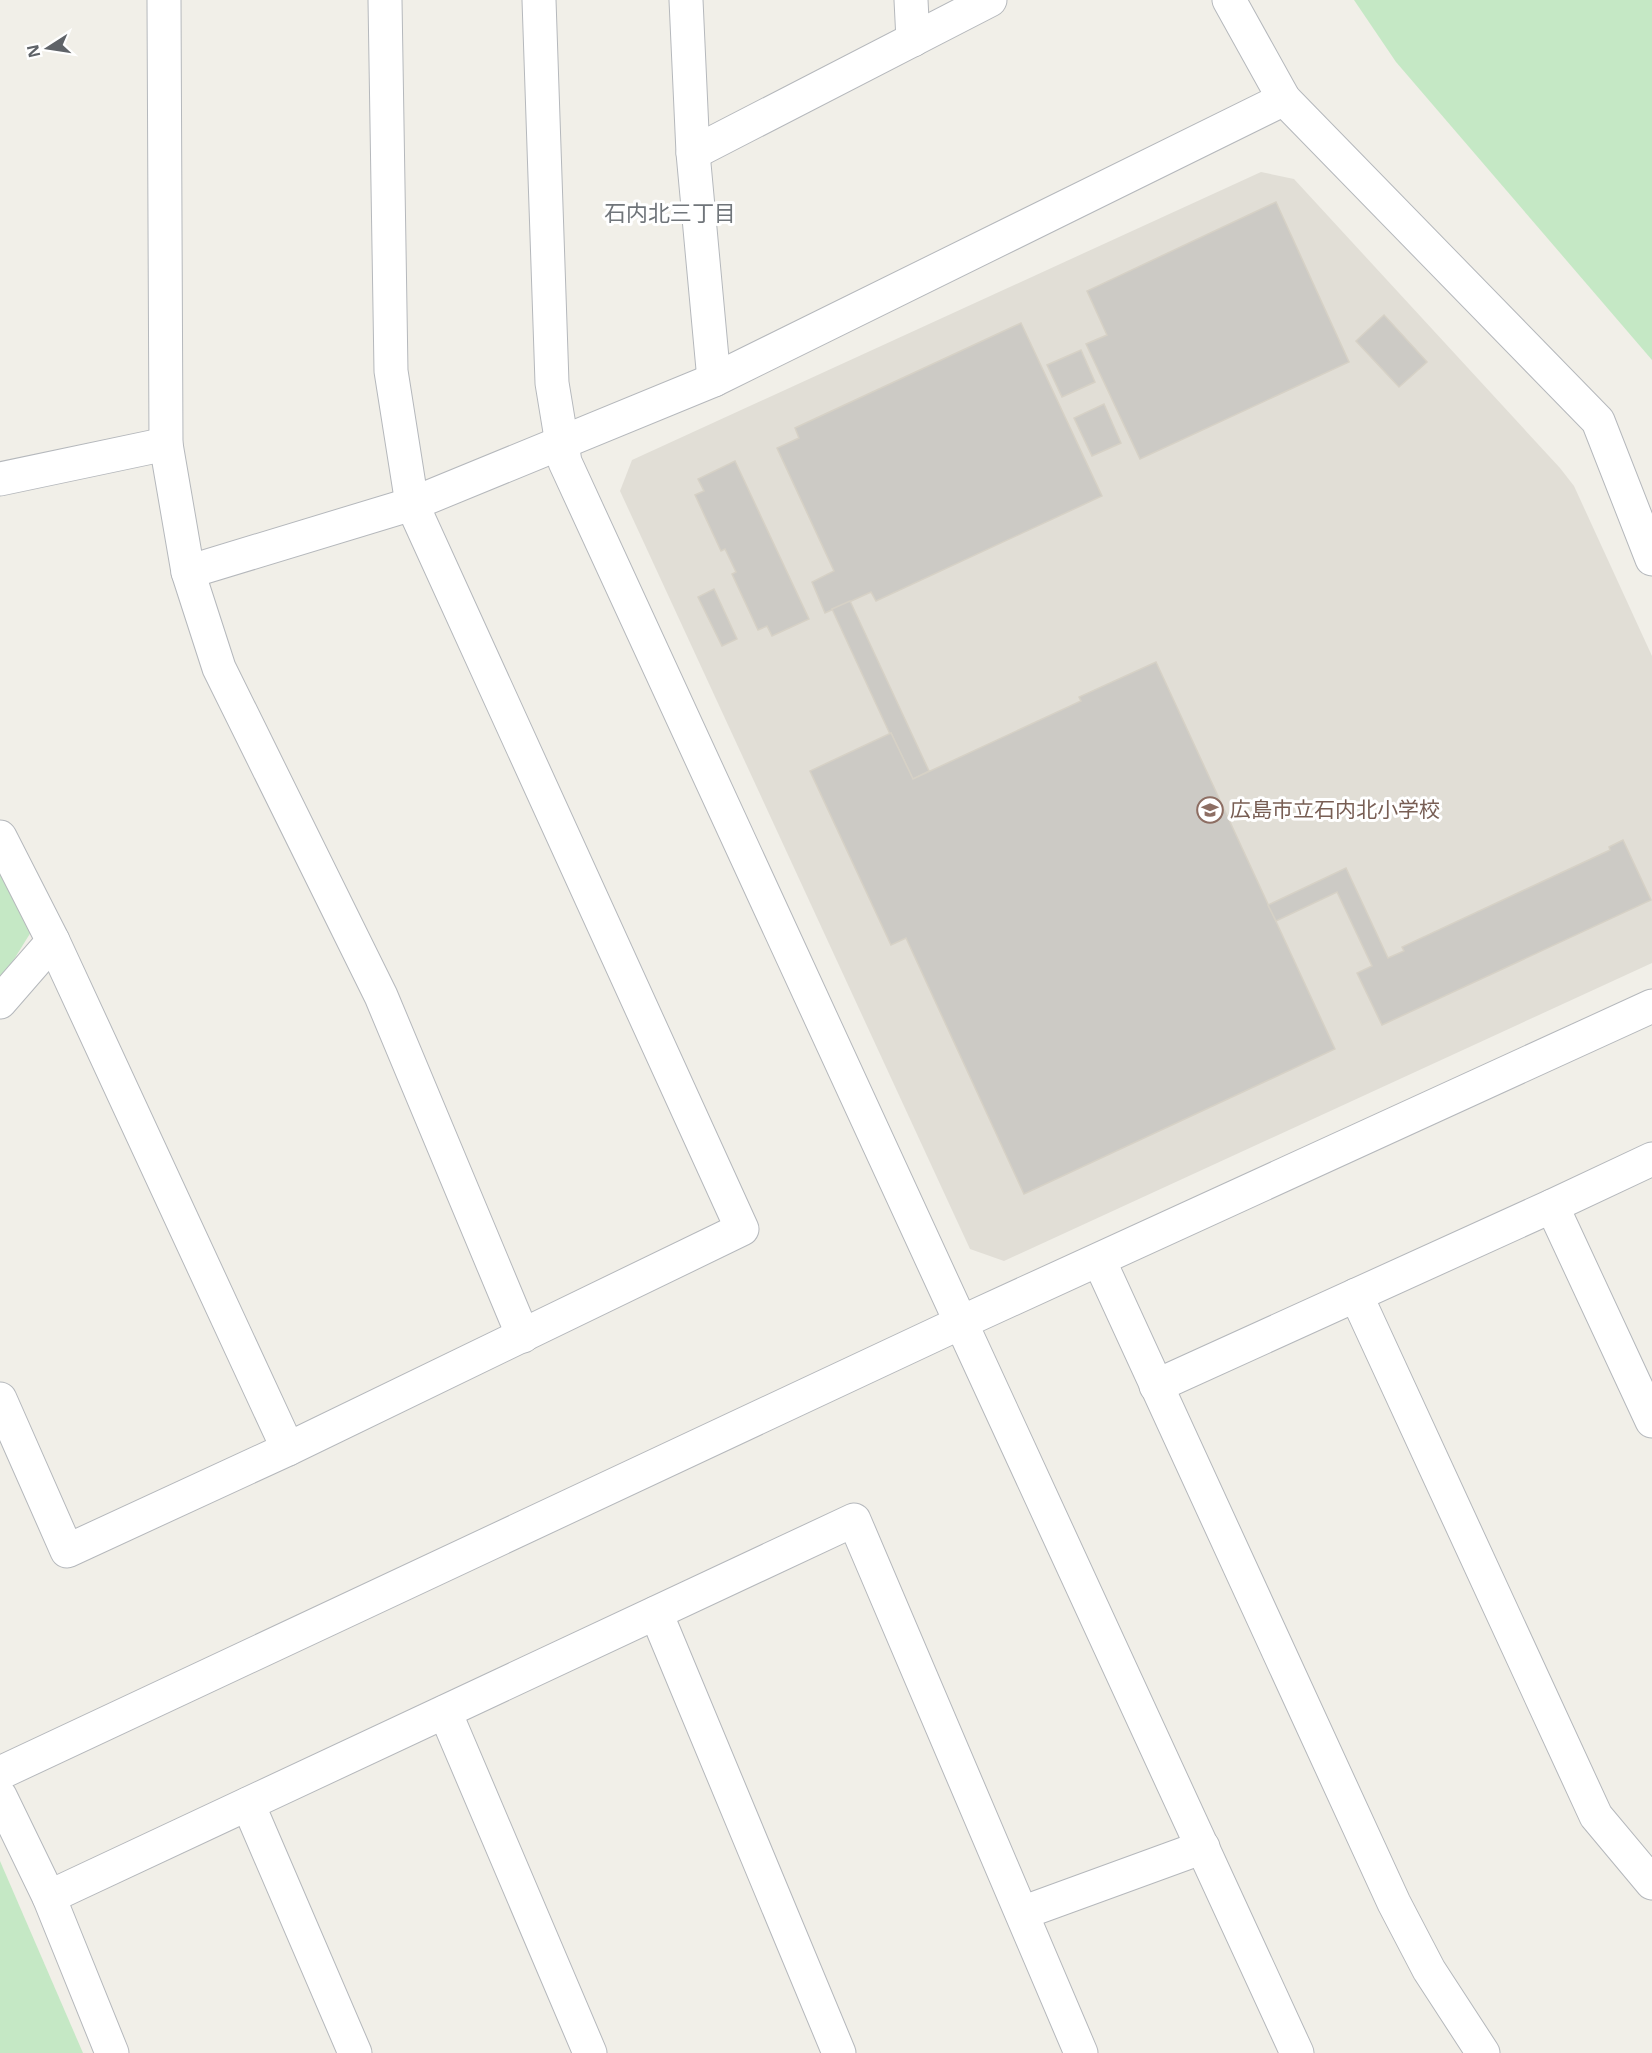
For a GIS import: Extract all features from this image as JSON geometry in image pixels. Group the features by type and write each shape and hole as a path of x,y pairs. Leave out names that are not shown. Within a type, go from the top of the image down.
{"street":[{"path":"164,0 166,444 188,572 219,668 381,996 523,1336"},
{"path":"0,1399 68,1551 288,1449 742,1229 412,504 391,371 386,0"},
{"path":"539,0 552,383 565,462 1298,2053"},
{"path":"686,0 693,153 714,380"},
{"path":"911,0 913,40"},
{"path":"693,153 990,0"},
{"path":"1229,0 1284,99 1598,421 1652,560"},
{"path":"188,572 412,504 714,380 1284,99"},
{"path":"0,479 166,444"},
{"path":"0,837 53,941 288,1449"},
{"path":"0,1002 53,941"},
{"path":"0,1773 962,1322 1652,1006"},
{"path":"1156,1386 1652,1159"},
{"path":"1552,1206 1652,1420"},
{"path":"1099,1260 1394,1903 1429,1970 1483,2053"},
{"path":"1356,1295 1596,1816 1652,1882"},
{"path":"49,1897 854,1520 1081,2053"},
{"path":"656,1613 839,2053"},
{"path":"445,1712 590,2053"},
{"path":"0,1796 49,1897 112,2053"},
{"path":"248,1804 355,2053"},
{"path":"1022,1913 1203,1847"}],"shaded area":[{"name":"広島市立石内北小学校","path":"1261,172 1294,179 1574,486 1652,656 1652,963 1004,1261 970,1249 620,491 632,460"}],"green space":[{"path":"1354,0 1652,0 1652,360 1396,62"},
{"path":"0,846 39,919 0,982"},
{"path":"0,1861 83,2053 0,2053"}],"building":[{"path":"1276,202 1349,362 1140,459 1086,344 1107,335 1087,291"},
{"path":"1384,315 1427,362 1399,387 1356,341"},
{"path":"1021,323 1102,496 876,601 871,592 825,613 812,582 834,571 777,448 799,438 795,428"},
{"path":"1081,350 1095,382 1062,397 1047,365"},
{"path":"1104,404 1121,443 1092,456 1074,418"},
{"path":"735,461 809,619 772,636 767,626 758,630 732,574 736,572 725,549 721,551 695,495 704,491 698,479"},
{"path":"714,589 737,639 722,646 698,597"},
{"path":"850,601 929,771 913,779 832,609"},
{"path":"1156,662 1335,1049 1024,1194 906,938 891,945 810,771 891,733 913,779 1081,701 1079,697"},
{"path":"1623,840 1651,900 1382,1025 1357,973 1372,966 1337,892 1276,921 1268,905 1346,868 1388,958 1404,951 1402,947 1610,850 1609,847"}],"place":[{"name":"広島市立石内北小学校","path":"1210,810"}],"district":[{"name":"石内北三丁目","path":"670,213"}]}
